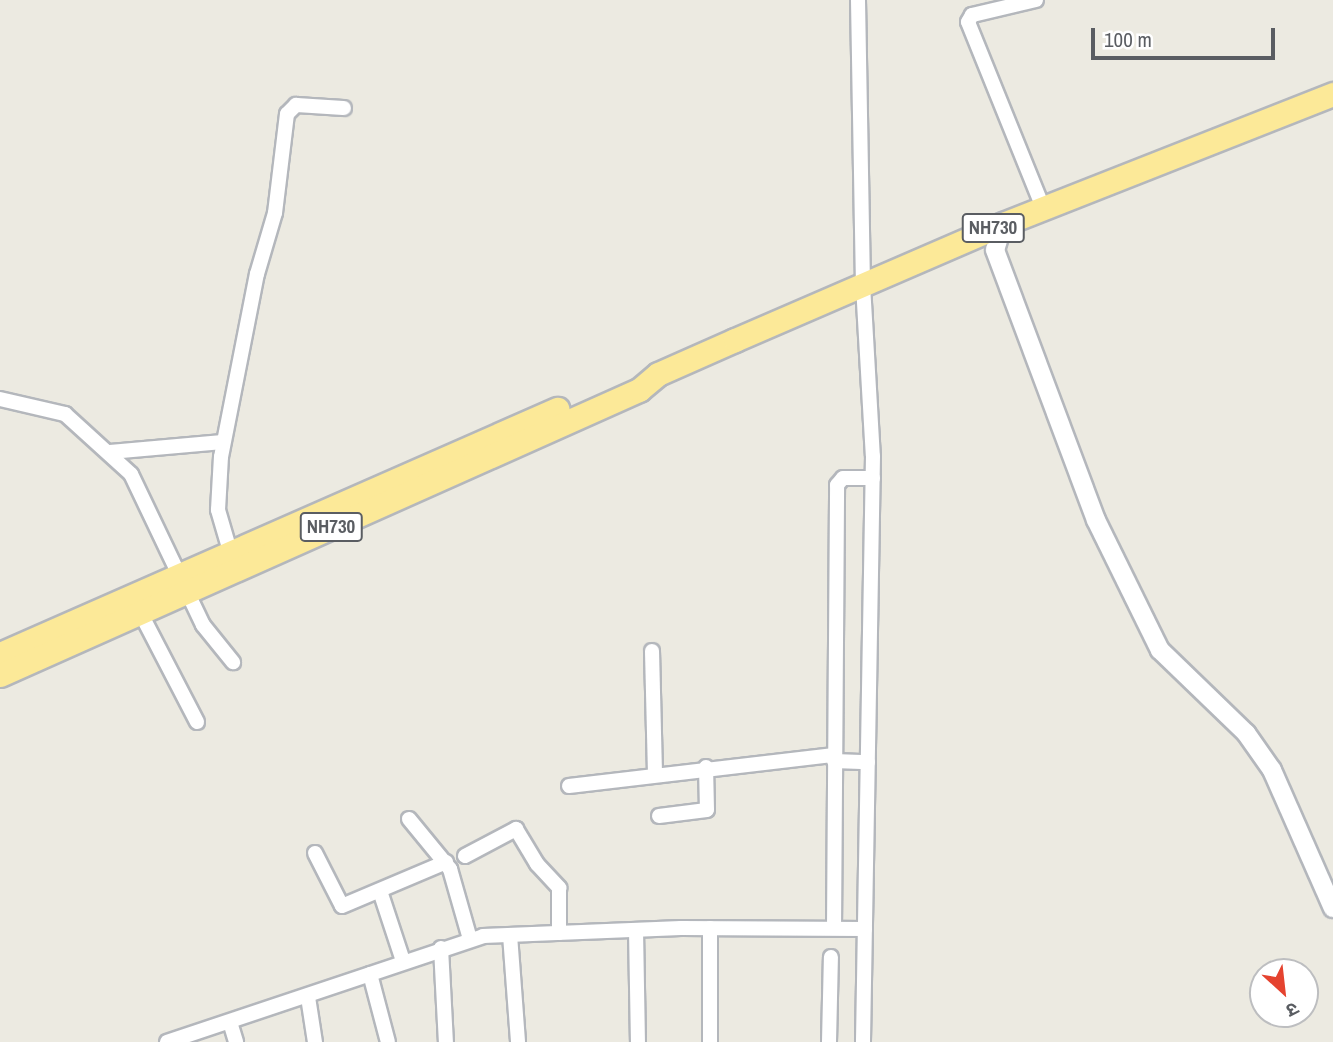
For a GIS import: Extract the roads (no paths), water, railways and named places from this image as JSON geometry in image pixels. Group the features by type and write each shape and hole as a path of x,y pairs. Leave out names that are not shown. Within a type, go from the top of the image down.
{"highway":[{"name":"NH730","path":"0,654 184,582 639,390 658,374 1003,224 1333,94"},
{"name":"NH730","path":"0,675 141,612 230,551 633,376 658,374"}],"street":[{"path":"858,0 863,285 873,478 863,1042"},
{"path":"1036,0 972,15 968,22 1043,208"},
{"path":"230,551 218,510 223,442 257,274 275,213 287,114 296,105 344,108"},
{"path":"1003,224 994,243 1003,272 1096,520 1160,650 1246,733 1272,769 1333,908"},
{"path":"967,240 986,252 1003,272"},
{"path":"0,399 65,414 110,452 139,485 203,625 233,662"},
{"path":"110,452 223,442"},
{"path":"834,928 837,485 843,478 873,478"},
{"path":"141,612 197,722"},
{"path":"652,652 655,774"},
{"path":"569,786 706,767 834,758 868,762"},
{"path":"659,816 707,810 706,767"},
{"path":"409,819 446,862 470,939"},
{"path":"465,856 516,829 537,864 559,888 559,933"},
{"path":"315,853 342,906 446,862"},
{"path":"380,891 403,961"},
{"path":"167,1042 308,997 470,939 510,935 709,928 865,929"},
{"path":"709,928 710,1042"},
{"path":"636,930 638,1042"},
{"path":"510,935 518,1042"},
{"path":"441,948 446,1042"},
{"path":"829,1042 831,957"},
{"path":"370,974 388,1042"},
{"path":"308,997 315,1042"},
{"path":"230,1022 236,1042"}]}
